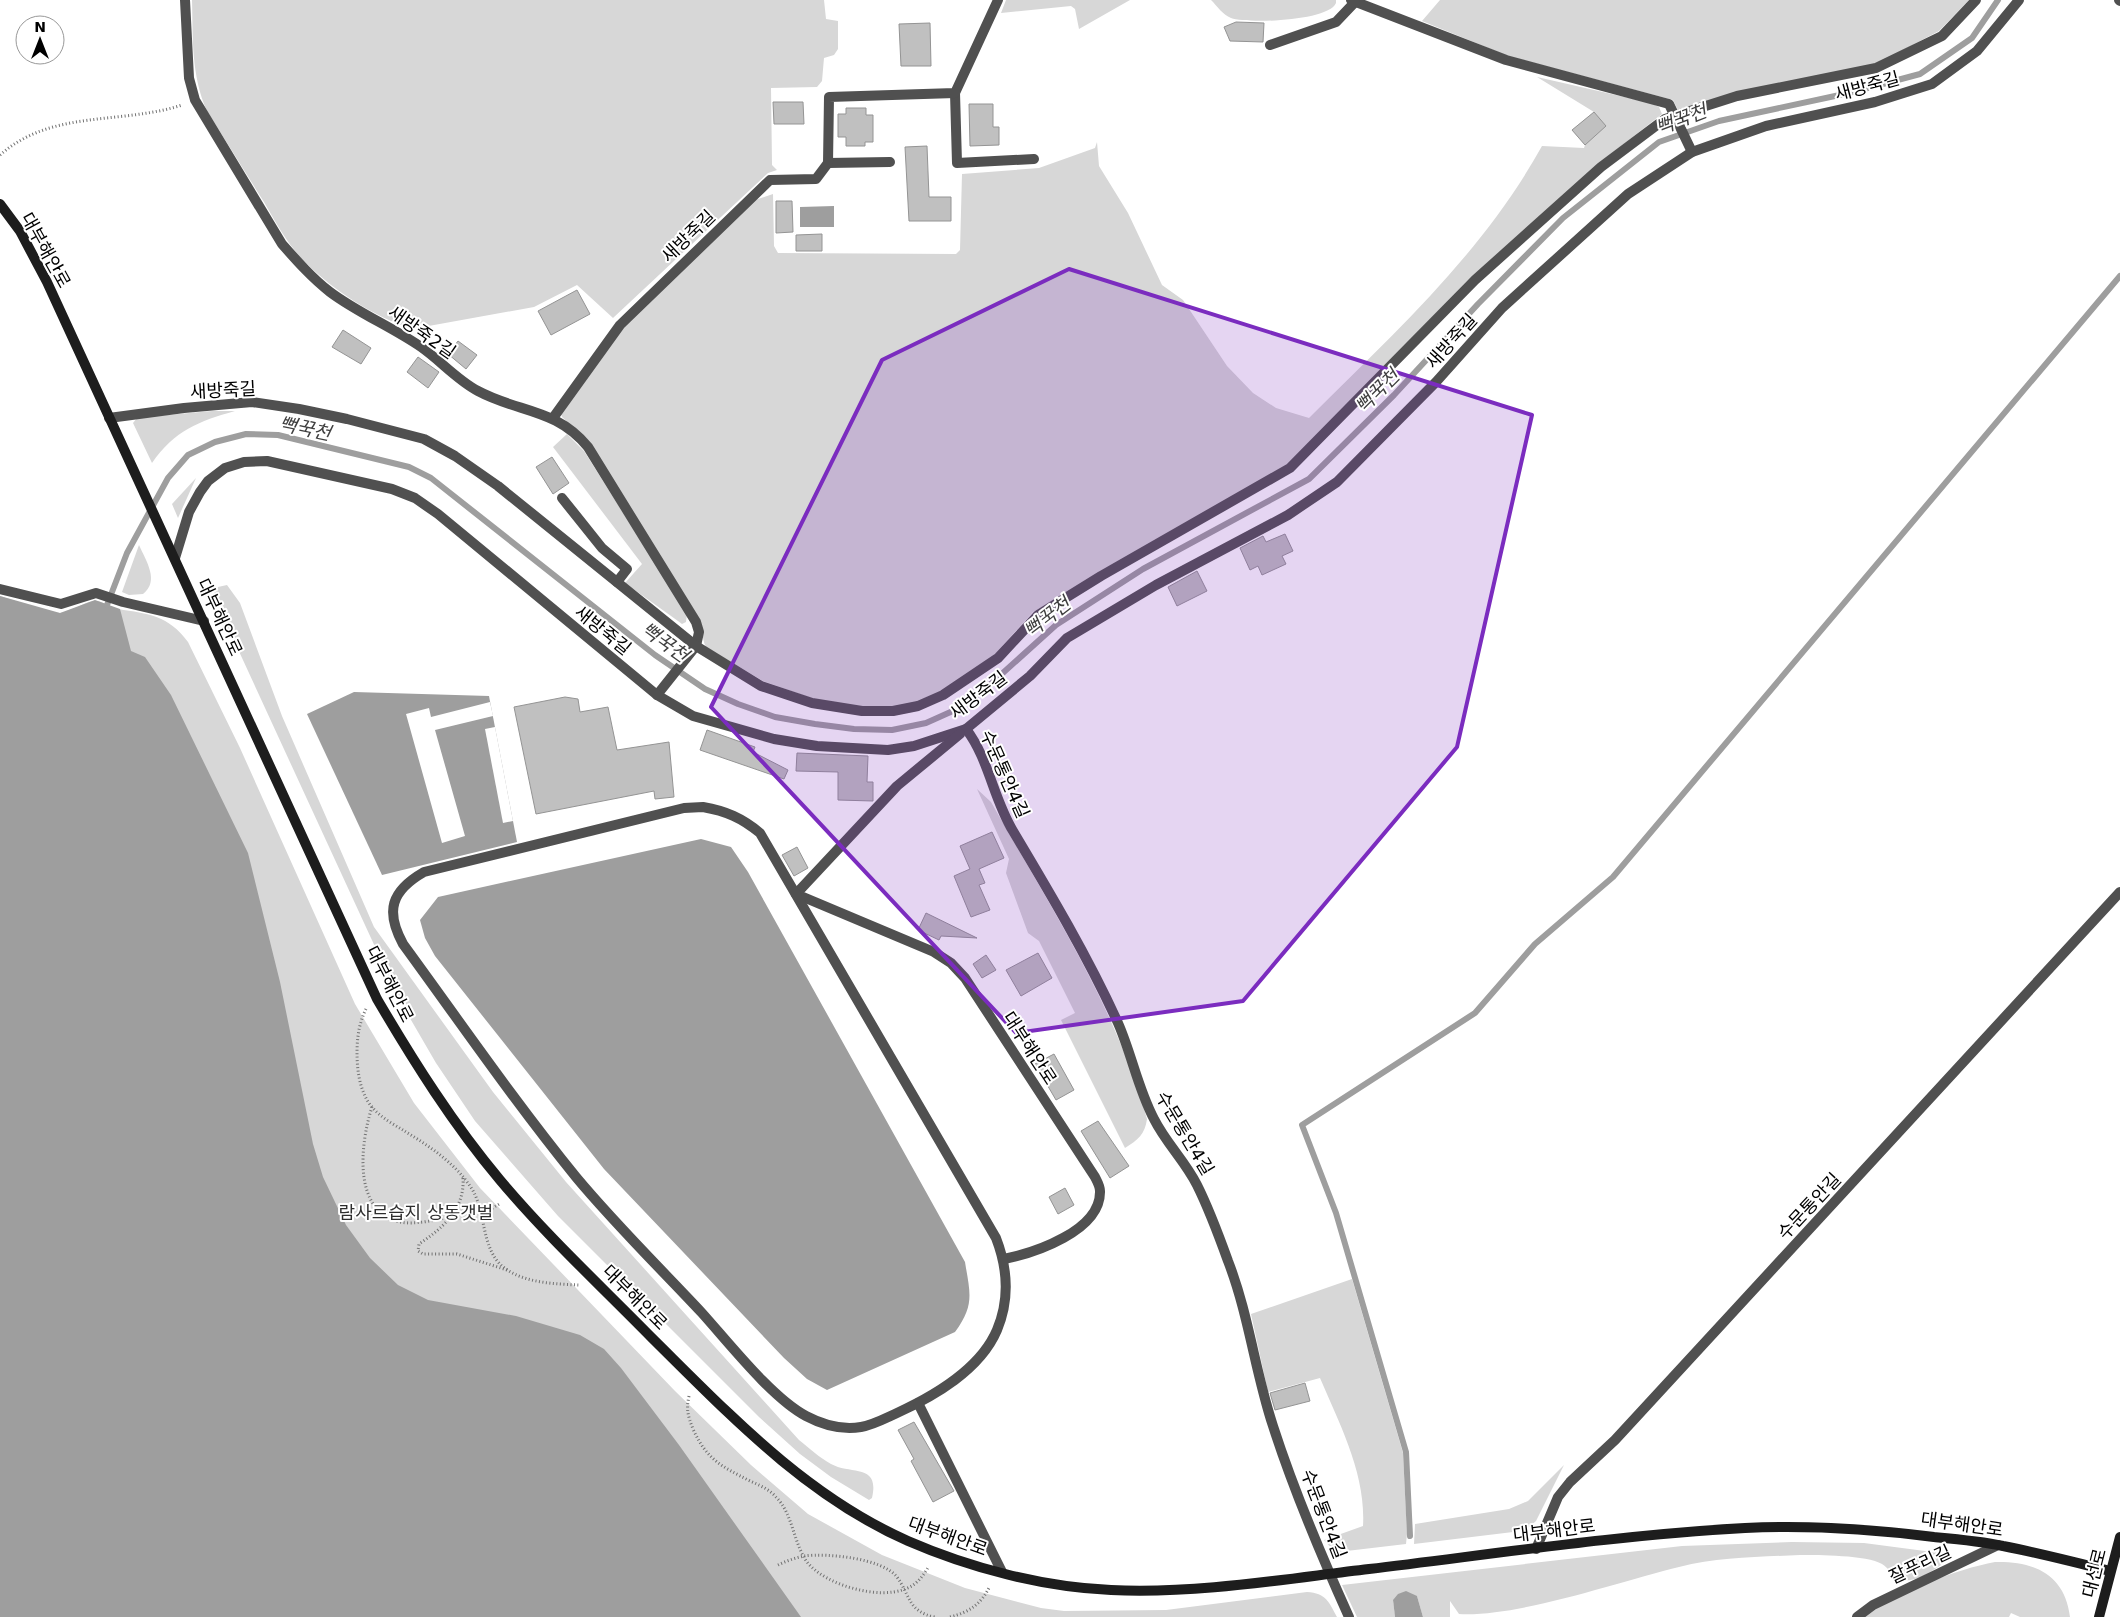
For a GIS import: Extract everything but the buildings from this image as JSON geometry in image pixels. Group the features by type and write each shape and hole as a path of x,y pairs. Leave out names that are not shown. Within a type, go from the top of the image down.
{"street":[{"name":"대부해안로","path":"0,204 20,231 47,282 377,999 415,1063 464,1135 502,1182 634,1319 767,1450 818,1489 862,1517 909,1541 1002,1572 1058,1585 1109,1590 1182,1590 1612,1540 1748,1528 1862,1528 1998,1545 2110,1570"},
{"name":"대선로","path":"2099,1617 2120,1537"}],"lane":[{"name":"새방죽2길","path":"185,0 189,78 195,100 282,244 317,281 332,293 423,349 469,386 496,401 552,418 580,438 696,622 699,632 694,648"},
{"path":"998,0 955,93 957,163 1034,159"},
{"name":"새방죽길","path":"109,418 184,408 252,402 299,408 424,440 455,456 498,486 617,582 694,648 761,686 812,703 862,711 893,711 918,706 943,695 998,658 1038,615 1101,576 1290,468 1475,280 1601,167 1665,119 1737,96 1876,68 1942,36 1976,0"},
{"name":"새방죽길","path":"175,558 189,512 200,492 216,474 234,465 266,462 392,490 415,498 438,514 693,716 774,739 817,746 888,750 930,742 966,729 1030,676 1067,638 1156,585 1288,515 1337,482 1436,382 1502,308 1628,194 1692,152 1766,126 1875,102 1932,84 1977,52 2019,0"},
{"path":"1270,45 1336,22 1353,1 1506,60 1669,104 1692,152"},
{"path":"890,162 828,163 829,97 955,93"},
{"name":"새방죽길","path":"552,418 620,325 770,180 816,179 828,163"},
{"path":"562,498 602,548 627,569 617,582"},
{"path":"0,589 61,604 96,593 123,602 204,621"},
{"path":"660,691 694,648"},
{"path":"796,894 897,786 966,729"},
{"name":"수문통안4길","path":"966,729 980,752 994,792 1008,822 1085,956 1106,998 1119,1025 1142,1092 1154,1119 1198,1186 1229,1263 1244,1307 1272,1425 1329,1574"},
{"name":"대부해안로","path":"703,807 725,811 744,820 760,833 796,894 996,1238 1004,1259 1007,1286 1004,1309 996,1333 982,1353 944,1389 918,1403 863,1427 847,1428 825,1424 804,1415 763,1380 578,1178 403,944 394,929 391,908 399,892 410,880 424,872 684,808 703,807"},
{"name":"수문통안길","path":"1536,1549 1558,1497 1570,1482 1615,1440 2120,892"},
{"name":"대부해안로","path":"796,894 934,952 951,963 965,978 1095,1176 1100,1190 1098,1204 1089,1218 1075,1231 1030,1254 1004,1259"},
{"name":"대부해안로","path":"918,1403 1002,1572"},
{"name":"잘푸리길","path":"1857,1617 1873,1605 1998,1545"},
{"path":"1329,1574 1349,1617"}],"path":[{"path":"0,155 34,132 65,123 152,112 195,100"},
{"path":"367,1006 359,1029 357,1064 360,1080 372,1107 387,1120 436,1152 463,1178 471,1188 482,1211 493,1255 510,1271"},
{"path":"372,1107 362,1164 368,1192 375,1204 384,1214 403,1222 451,1217"},
{"path":"463,1178 462,1200 438,1232 419,1244 418,1252 423,1254 457,1254 542,1282 582,1286"},
{"path":"482,1211 491,1209 501,1203"},
{"path":"689,1396 688,1417 704,1450 714,1462 775,1495 789,1519 804,1556 812,1567 834,1582 873,1592 904,1590 922,1577 929,1566"},
{"path":"778,1564 804,1556 839,1557 881,1566 896,1576 909,1602 917,1610 925,1615 935,1617"},
{"path":"950,1617 975,1606 984,1599 990,1586"}],"highlighted area":[{"path":"1069,269 1532,415 1457,747 1243,1001 1016,1033 711,707 882,360"}],"green space":[{"path":"192,0 824,0 826,19 838,21 838,49 834,55 824,58 822,81 817,87 771,88 772,165 777,170 768,173 613,318 577,285 534,307 412,329 369,310 341,293 305,262 283,234 207,111 195,70"},
{"path":"1006,0 1130,0 1079,29 1075,9 1071,6 1001,13"},
{"path":"1211,0 1336,0 1336,3 1330,9 1319,14 1287,20 1254,21 1228,17"},
{"path":"1440,0 1969,0 1939,31 1876,64 1678,110 1673,100 1508,56 1422,21"},
{"path":"1537,77 1651,103 1659,107 1662,114 1597,165 1467,281 1287,465 1033,612 993,656 943,691 917,703 893,707 862,708 814,699 763,681 706,647 699,618 591,445 562,417 561,414 621,330 752,201 773,194 774,246 778,253 956,254 960,250 962,174 1039,168 1095,148 1097,142 1099,166 1128,213 1162,285 1183,300 1227,366 1253,393 1276,408 1309,418 1405,322 1465,257 1493,222 1542,146 1584,148 1585,145 1572,130 1594,112"},
{"path":"212,411 235,411 199,423 178,435 160,452 152,463 133,423 137,418"},
{"path":"567,434 584,451 687,614 686,622 682,624 625,583 642,564 553,447"},
{"path":"196,478 178,518 172,504"},
{"path":"139,545 148,564 151,583 143,594 129,595 122,592"},
{"path":"227,585 240,603 282,716 374,927 493,1092 566,1182 799,1440 831,1464 862,1472 872,1479 872,1498 869,1500 831,1477 800,1454 759,1417 558,1216 475,1121 436,1063 400,1001 213,595 218,587"},
{"name":"람사르습지 상동갯벌","path":"0,596 40,609 60,613 89,602 99,601 115,608 157,617 181,633 188,642 240,748 355,1004 414,1103 480,1188 675,1391 751,1465 808,1514 882,1555 965,1588 1041,1608 1064,1611 1166,1610 1307,1592 1323,1596 1337,1617 704,1617 488,1462 18,776"},
{"path":"977,789 991,802 1079,956 1117,1036 1147,1119 1145,1129 1140,1136 1125,1148 1061,1020 1075,1013 1039,941 1028,933 1006,873 1009,859"},
{"path":"1352,1279 1403,1453 1407,1534 1406,1544 1338,1552 1332,1549 1324,1540 1363,1526 1360,1488 1350,1450 1320,1378 1268,1392 1251,1314"},
{"path":"1564,1465 1536,1521 1528,1528 1513,1532 1414,1544 1415,1524 1509,1509 1528,1501"},
{"path":"1792,1542 1864,1543 1940,1553 1941,1565 1920,1577 1903,1581 1897,1580 1882,1564 1854,1557 1800,1555 1724,1559 1679,1567 1569,1597 1510,1610 1459,1614 1450,1601 1450,1617 1423,1617 1417,1596 1393,1600 1395,1617 1357,1617 1342,1585 1682,1546"},
{"path":"1995,1562 2023,1564 2046,1573 2062,1591 2070,1617 2020,1617 2011,1613 2009,1617 1863,1617 1891,1599 1926,1583 1963,1570"}],"shaded area":[{"path":"834,206 834,227 800,227 800,207"},
{"path":"0,596 60,613 95,600 120,609 131,651 145,657 171,695 248,853 280,982 313,1144 323,1177 346,1225 370,1258 398,1285 428,1300 516,1316 580,1335 604,1349 621,1368 679,1445 801,1617 0,1617"},
{"path":"354,692 489,696 517,842 382,875 307,714"},
{"path":"701,839 731,847 748,872 965,1262 969,1291 968,1306 966,1314 955,1332 827,1390 807,1379 784,1358 604,1169 435,956 425,938 420,920 438,897"},
{"path":"1406,1591 1417,1596 1423,1617 1395,1617 1393,1600 1398,1594"}],"pier":[{"path":"490,702 493,716 435,730 465,836 442,843 406,714 429,708 431,717"},
{"path":"495,727 513,821 503,823 485,729"}],"waterway":[{"name":"뻑꾹천","path":"107,605 127,553 168,478 188,455 215,442 246,434 278,435 409,467 431,478 655,655 705,689 738,704 775,717 854,729 892,730 926,723 955,710 984,690 1056,625 1143,569 1309,479 1394,395 1478,304 1563,218 1659,142 1719,121 1849,93 1920,74 1972,38 1998,0"},
{"path":"1410,1536 1406,1452 1336,1213 1302,1125 1475,1013 1535,944 1613,877 2120,276"}]}
